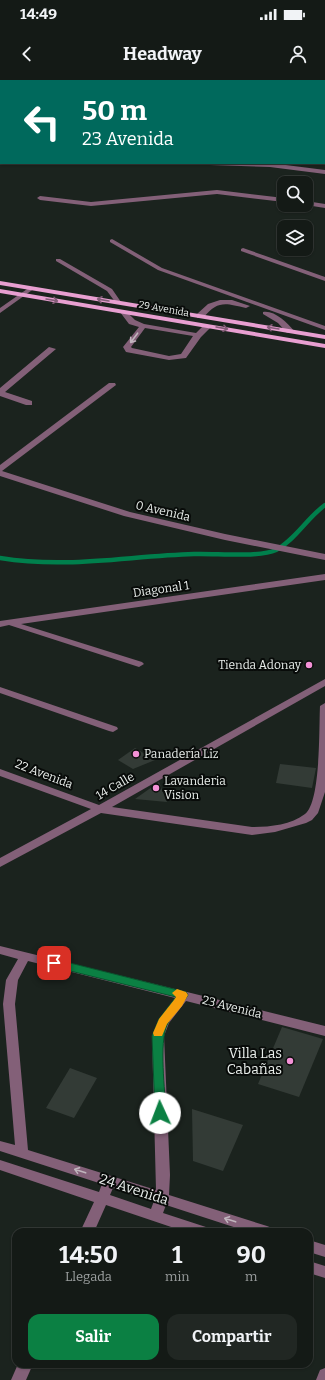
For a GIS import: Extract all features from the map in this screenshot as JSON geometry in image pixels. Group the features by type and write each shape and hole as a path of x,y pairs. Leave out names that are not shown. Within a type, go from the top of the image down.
{"main road":[{"name":"29 Avenida","path":"0,283 325,337"},
{"name":"29 Avenida","path":"0,291 325,346"}],"street":[{"path":"240,164 270,165 325,172"},
{"path":"40,198 91,204 217,192 277,199"},
{"path":"313,204 325,206"},
{"path":"112,241 160,269 325,328"},
{"path":"243,250 325,279"},
{"path":"58,260 110,290 118,302"},
{"path":"0,311 32,288"},
{"path":"200,316 212,304 222,301 233,302 276,317 290,331"},
{"path":"124,312 132,322 143,326 198,335"},
{"path":"143,326 127,347 131,351 169,358 179,358 183,356 198,335 208,326"},
{"path":"29,403 0,392 52,349"},
{"path":"0,469 112,385"},
{"name":"0 Avenida","path":"0,473 127,514 230,538 325,557"},
{"name":"Diagonal 1","path":"0,624 325,577"},
{"path":"10,623 139,664"},
{"name":"14 Calle","path":"0,863 100,809 325,682"},
{"path":"0,690 112,729"},
{"name":"22 Avenida","path":"0,772 100,809 252,831 267,830 291,824 312,814 324,777 325,706"},
{"name":"23 Avenida","path":"0,950 325,1031"},
{"path":"22,1152 9,1004 12,980 25,956"},
{"path":"155,1216 162,1198 163,1175 158,1036 162,1022 183,995"},
{"name":"24 Avenida","path":"0,1146 255,1228"},
{"name":"24 Avenida","path":"0,1165 192,1228"},
{"path":"89,1228 110,1181"},
{"path":"313,1247 325,1251"},
{"path":"313,1268 325,1272"},
{"path":"18,1380 24,1368"},
{"path":"323,1380 325,1375"}],"building":[{"name":"Panadería Liz","path":"135,748 155,760 133,769 118,760"},
{"path":"280,764 316,768 312,788 276,783"},
{"name":"Lavanderia Vision","path":"159,782 167,802 135,799"},
{"name":"Villa Las Cabañas","path":"282,1027 323,1039 299,1097 258,1084"},
{"path":"70,1068 97,1078 74,1118 46,1108"},
{"path":"192,1109 243,1125 223,1171 193,1161"}],"waterway":[{"path":"0,558 25,561 74,562 169,555 259,554 276,550 283,546 312,516 325,505"}],"slow traffic":[{"path":"158,1033 162,1022 183,995 177,993"}],"place":[{"name":"Tienda Adonay","path":"309,665"},
{"name":"Panadería Liz","path":"136,754"},
{"name":"Lavanderia Vision","path":"156,788"},
{"name":"Villa Las Cabañas","path":"290,1061"}],"route":[{"path":"54,963 183,995 162,1022 159,1029 160,1113"}]}
